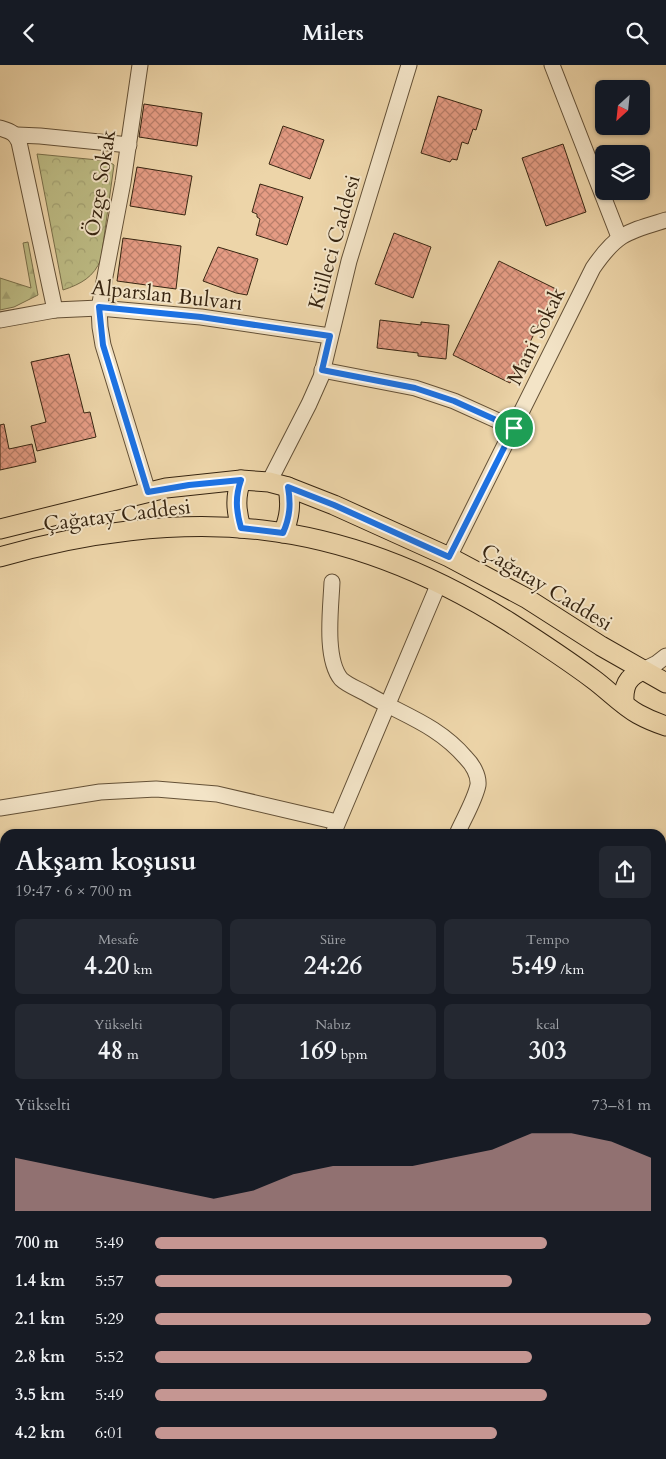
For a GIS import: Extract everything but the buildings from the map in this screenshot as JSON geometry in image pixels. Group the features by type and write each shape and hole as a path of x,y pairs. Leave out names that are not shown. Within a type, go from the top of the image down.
{"main road":[{"name":"Çağatay Caddesi","path":"0,529 148,492 189,485 241,480 269,482 288,487 343,509 449,557 518,593 601,646 666,683"},
{"path":"241,480 236,496 241,528"},
{"path":"283,533 288,522 290,505 288,487"},
{"name":"Çağatay Caddesi","path":"0,557 63,541 106,534 172,528 241,528 283,533 341,546 371,555 439,583 485,607 548,647 595,680 638,714 662,719"},
{"path":"624,704 626,683 629,678 643,670"}],"street":[{"name":"Özge Sokak","path":"140,65 118,210 99,307 103,345 148,492"},
{"name":"Külleci Caddesi","path":"269,482 309,404 322,370 349,261 409,65"},
{"path":"552,65 619,237"},
{"path":"0,128 17,135 128,145"},
{"path":"17,135 55,310"},
{"name":"Mani Sokak","path":"449,557 593,268 604,251 619,237 631,231 666,220"},
{"name":"Alparslan Bulvarı","path":"0,320 55,310 99,307 201,317 330,336"},
{"path":"322,370 415,388 454,401 514,428"},
{"path":"332,581 331,644 334,664 342,679 427,724 443,735 470,763 476,774 478,784 458,829"},
{"path":"0,808 100,791 156,789 217,794 335,828 439,583"},
{"path":"643,670 666,656"}],"green space":[{"path":"37,154 108,161 114,165 101,259 91,275 76,285 63,290"},
{"path":"28,242 38,295 14,307 0,310 0,278 31,288 23,243"}],"route":[{"path":"99,307 201,317 330,336 322,370 415,388 477,410 514,428 449,557 376,523 288,487 290,513 283,533 241,528 236,496 241,480 189,485 148,492 103,345 99,307"}]}
